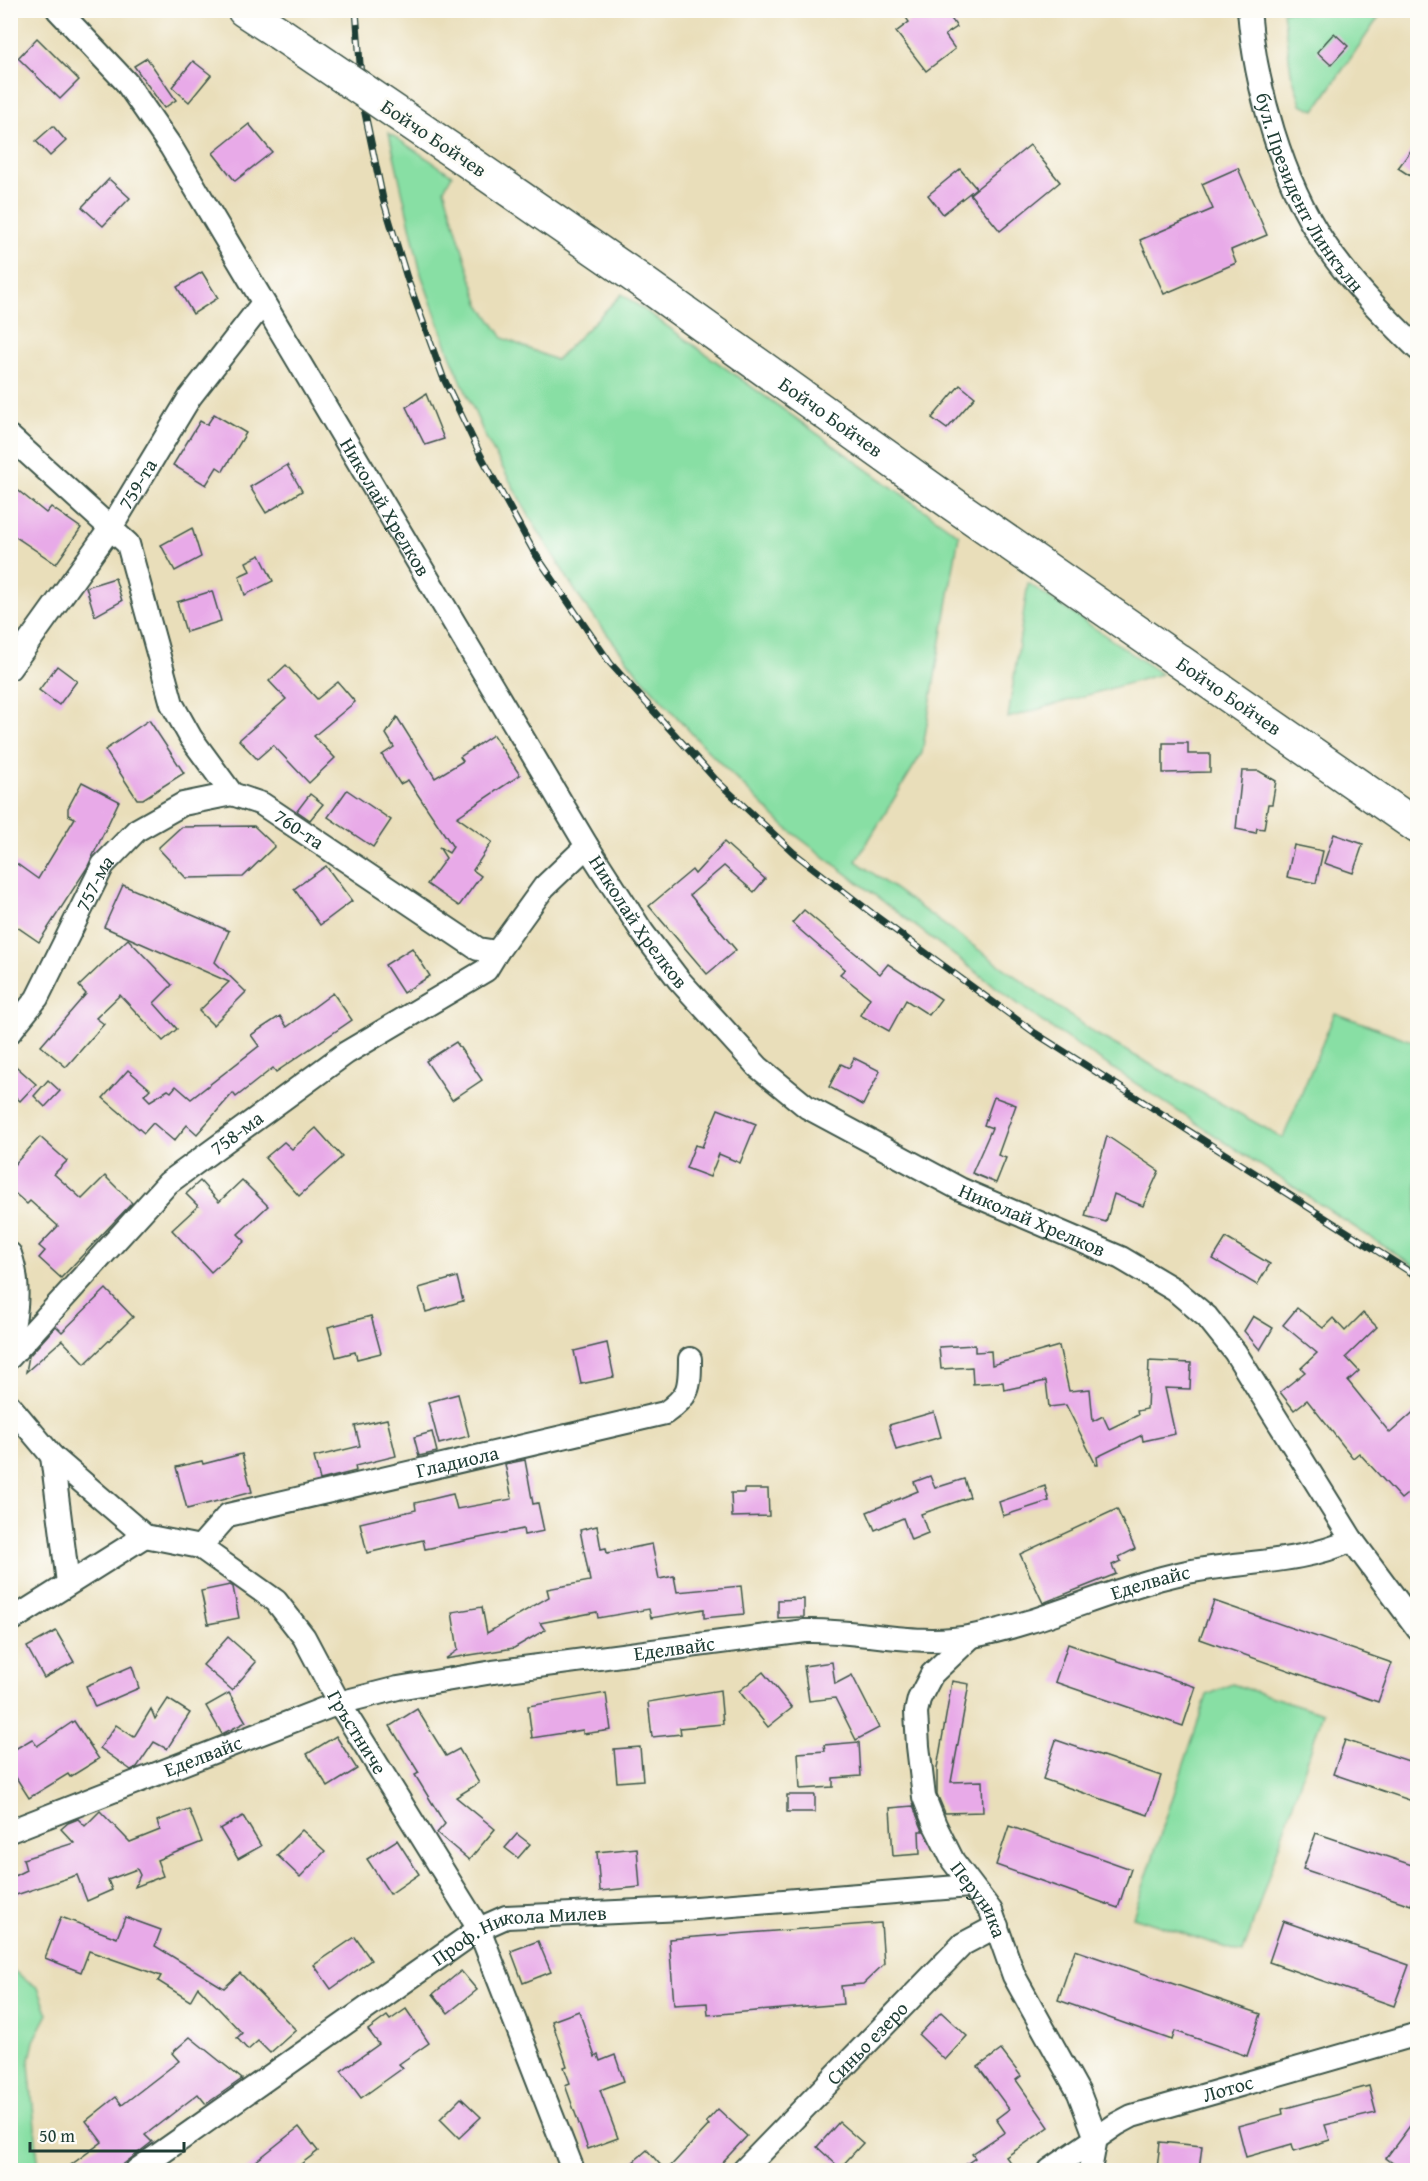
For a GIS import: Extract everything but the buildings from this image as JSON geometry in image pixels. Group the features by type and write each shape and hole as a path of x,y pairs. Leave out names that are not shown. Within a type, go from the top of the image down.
{"highway":[{"name":"Бойчо Бойчев","path":"244,10 464,158 940,495 1418,827"}],"street":[{"name":"Николай Хрелков","path":"58,10 106,60 150,114 586,846 643,933 679,980 758,1067 807,1107 960,1189 1121,1258 1154,1277 1192,1304 1235,1352 1352,1540 1418,1629"},
{"name":"бул. Президент Линкълн","path":"1249,10 1254,53 1276,137 1307,214 1324,243 1351,278 1418,349"},
{"name":"759-та","path":"10,668 112,526 190,397 263,303"},
{"path":"10,436 97,518 112,526 128,544 172,704 191,738 232,794"},
{"name":"760-та","path":"232,794 262,804 478,949 497,952"},
{"name":"757-ма","path":"10,1032 37,998 104,865 137,830 183,804 232,794"},
{"path":"497,952 544,887 586,846"},
{"name":"758-ма","path":"10,1357 168,1183 346,1053 486,970 497,952"},
{"path":"10,1254 18,1276 15,1322 10,1339"},
{"name":"Гладиола","path":"200,1547 228,1515 665,1413 681,1401 690,1386 690,1359"},
{"name":"Гръстниче","path":"10,1406 52,1456 145,1536 200,1547 276,1601 304,1637 339,1703 479,1929 573,2170"},
{"path":"52,1456 68,1583"},
{"path":"10,1621 145,1536"},
{"name":"Еделвайс","path":"10,1831 339,1703 398,1688 493,1672 805,1631 824,1630 916,1641 971,1637 1040,1619 1186,1572 1303,1556 1323,1552 1352,1540"},
{"name":"Перуника","path":"971,1637 932,1674 924,1686 916,1712 918,1746 928,1809 953,1861 970,1886 986,1901 1014,1977 1079,2093 1096,2138"},
{"name":"Проф. Никола Милев","path":"137,2170 479,1929 506,1917 683,1909 970,1886"},
{"name":"Синьо езеро","path":"744,2170 963,1944 997,1926"},
{"name":"Лотос","path":"1050,2170 1117,2124 1153,2109 1418,2034"},
{"path":"1090,2170 1096,2138"}],"green space":[{"path":"1283,11 1383,11 1315,110 1301,104 1291,72"},
{"path":"389,133 452,175 444,189 479,303 503,338 556,360 622,294 959,535 922,753 856,861 1094,1033 1283,1138 1335,1013 1417,1043 1417,1268 1042,1022 785,827 704,747 639,675 581,600 532,521 485,436 450,355 421,274"},
{"path":"1028,583 1150,666 1161,674 1008,718"},
{"path":"1232,1684 1323,1713 1243,1953 1133,1917 1207,1695"},
{"path":"11,1969 38,1988 48,2014 34,2041 29,2064 39,2170 11,2170"}],"railway":[{"path":"356,10 363,104 383,199 407,278 443,377 480,454 534,552 610,663 716,780 794,853 873,914 1035,1033 1418,1277"}]}
